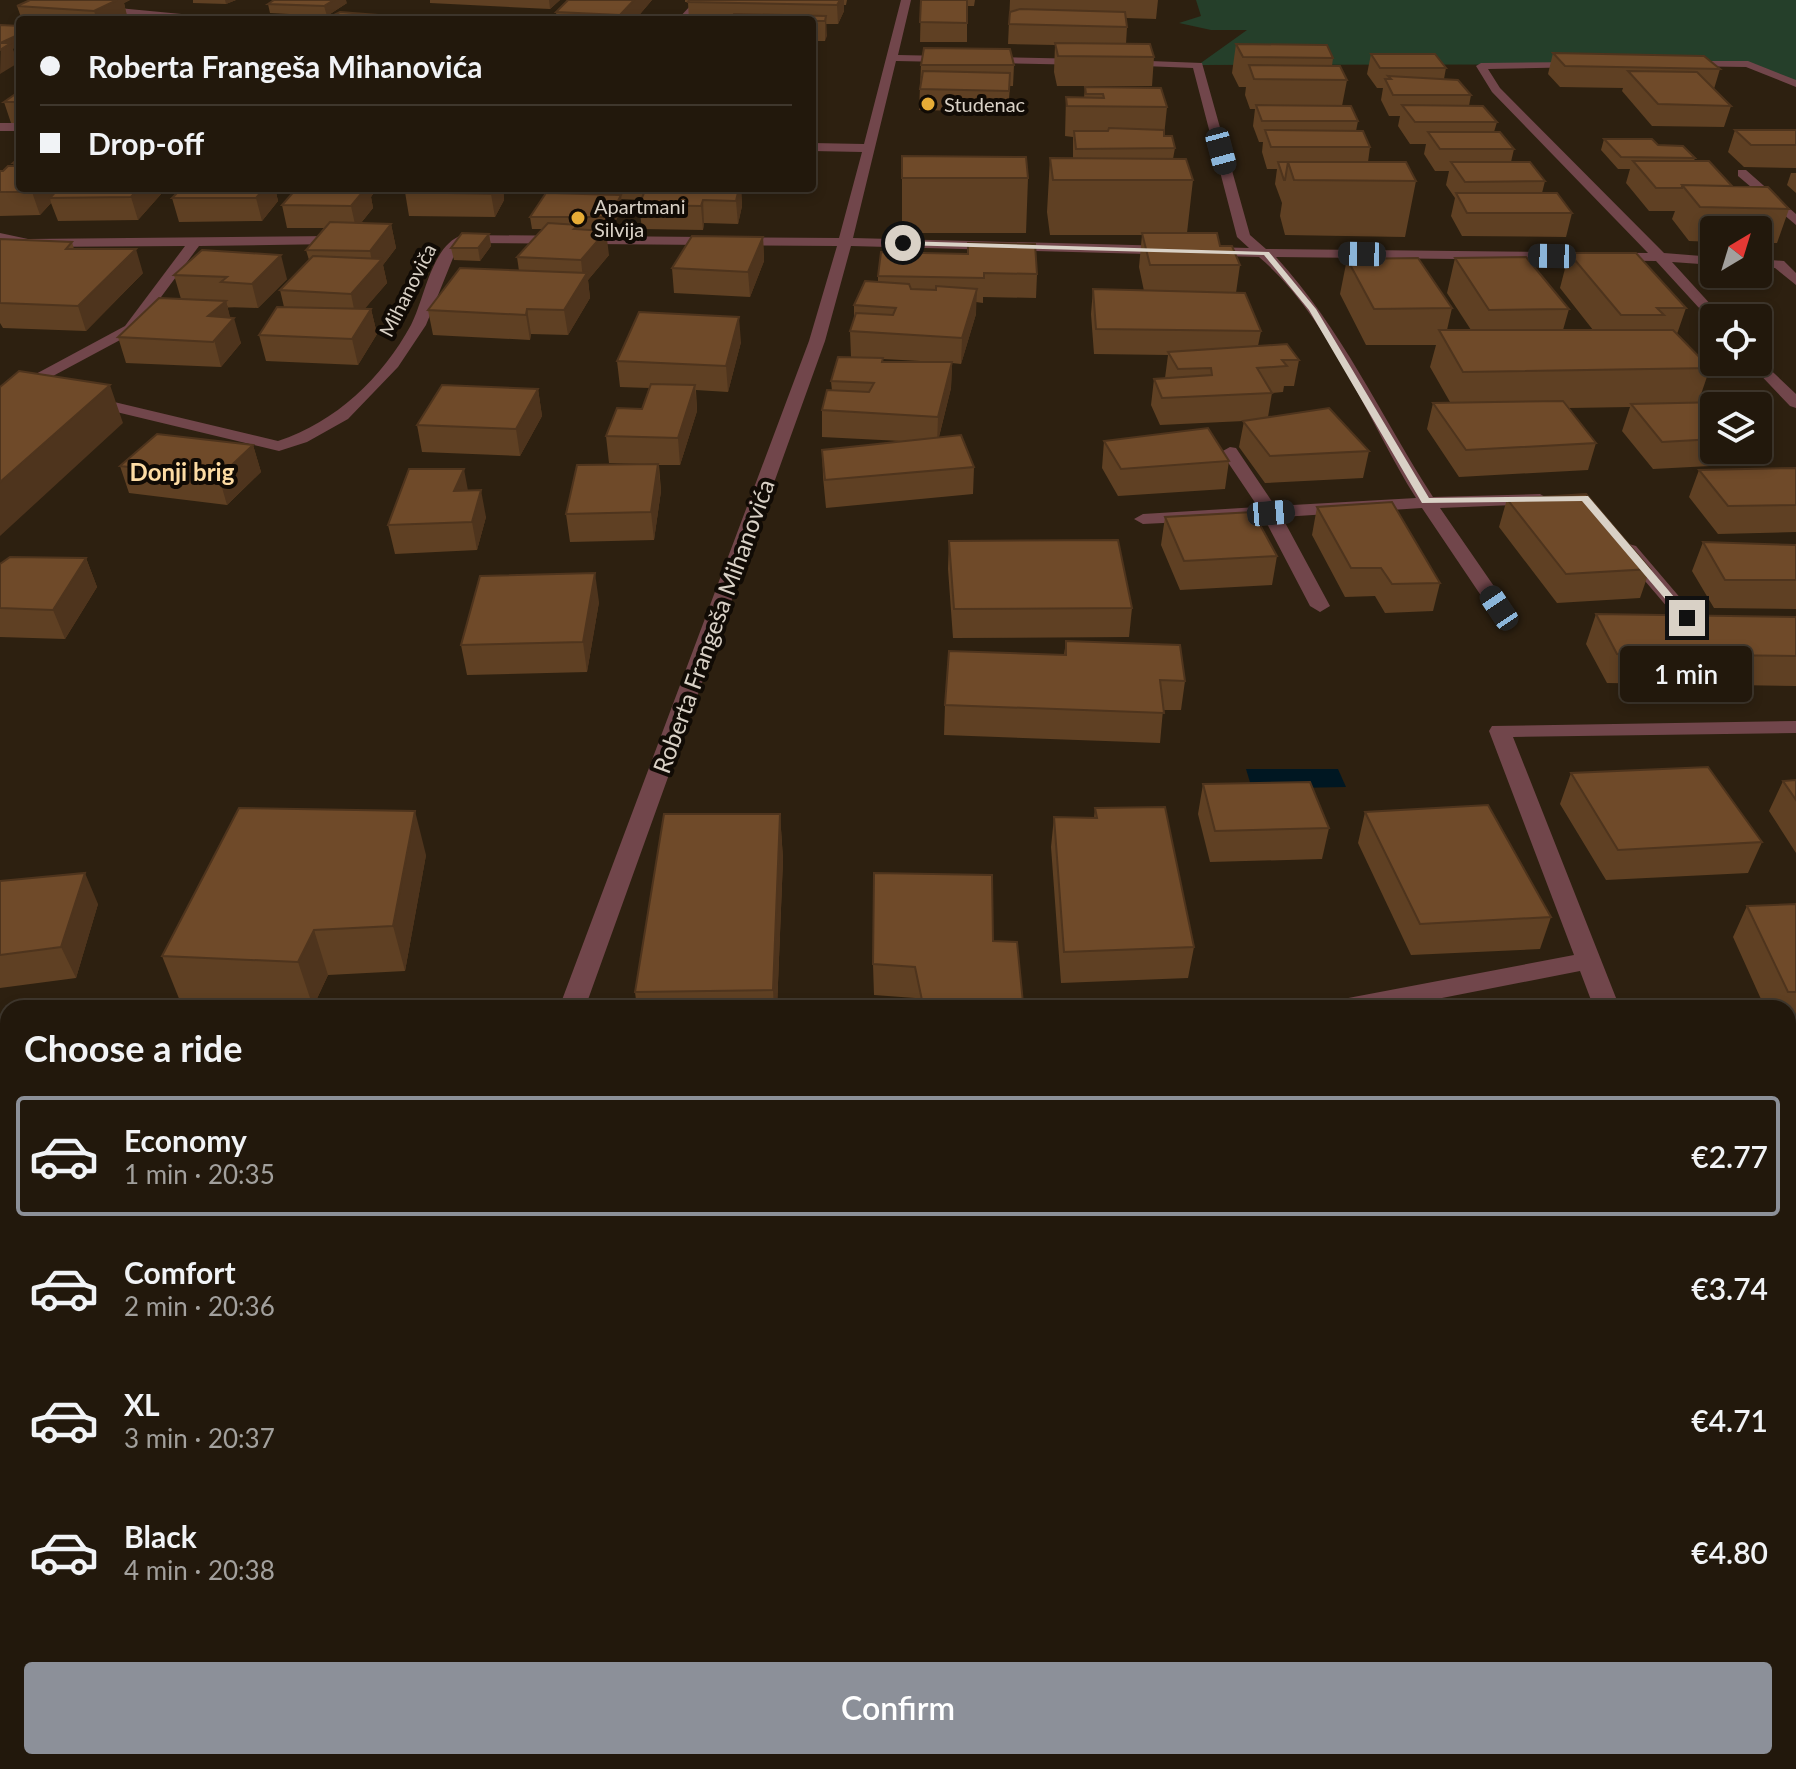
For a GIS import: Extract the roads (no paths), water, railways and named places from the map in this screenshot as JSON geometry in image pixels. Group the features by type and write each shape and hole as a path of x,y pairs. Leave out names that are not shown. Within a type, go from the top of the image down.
{"street":[{"path":"39,0 58,5 172,16"},
{"name":"Roberta Frangeša Mihanovića","path":"575,1000 813,354 845,242 866,148 906,0"},
{"path":"686,16 696,6"},
{"path":"890,58 1198,65 1244,237 1266,253 1312,309 1426,501 1499,608"},
{"path":"1669,65 1748,64 1796,84"},
{"path":"1589,65 1481,66 1496,90 1703,304"},
{"path":"816,147 866,148"},
{"path":"1742,173 1796,221"},
{"path":"0,237 28,243 334,240"},
{"path":"439,239 462,239"},
{"name":"Mihanoviča","path":"195,242 130,329 19,386 279,446 305,440 332,422 382,379 418,324 447,251 462,239 845,242"},
{"path":"845,242 1700,260"},
{"path":"1772,264 1796,260"},
{"path":"1779,264 1796,281"},
{"path":"1770,376 1796,403"},
{"path":"1230,452 1271,513 1320,606"},
{"path":"1143,519 1426,501 1553,499"},
{"path":"1615,534 1687,618"},
{"path":"1604,1000 1500,731 1796,727"},
{"path":"1385,1000 1587,961"}],"water":[{"path":"1246,769 1338,769 1346,787 1252,789"}],"place":[{"name":"Studenac","path":"928,104"},
{"name":"Apartmani Silvija","path":"578,218"}],"district":[{"name":"Donji brig","path":"182,471"}]}
